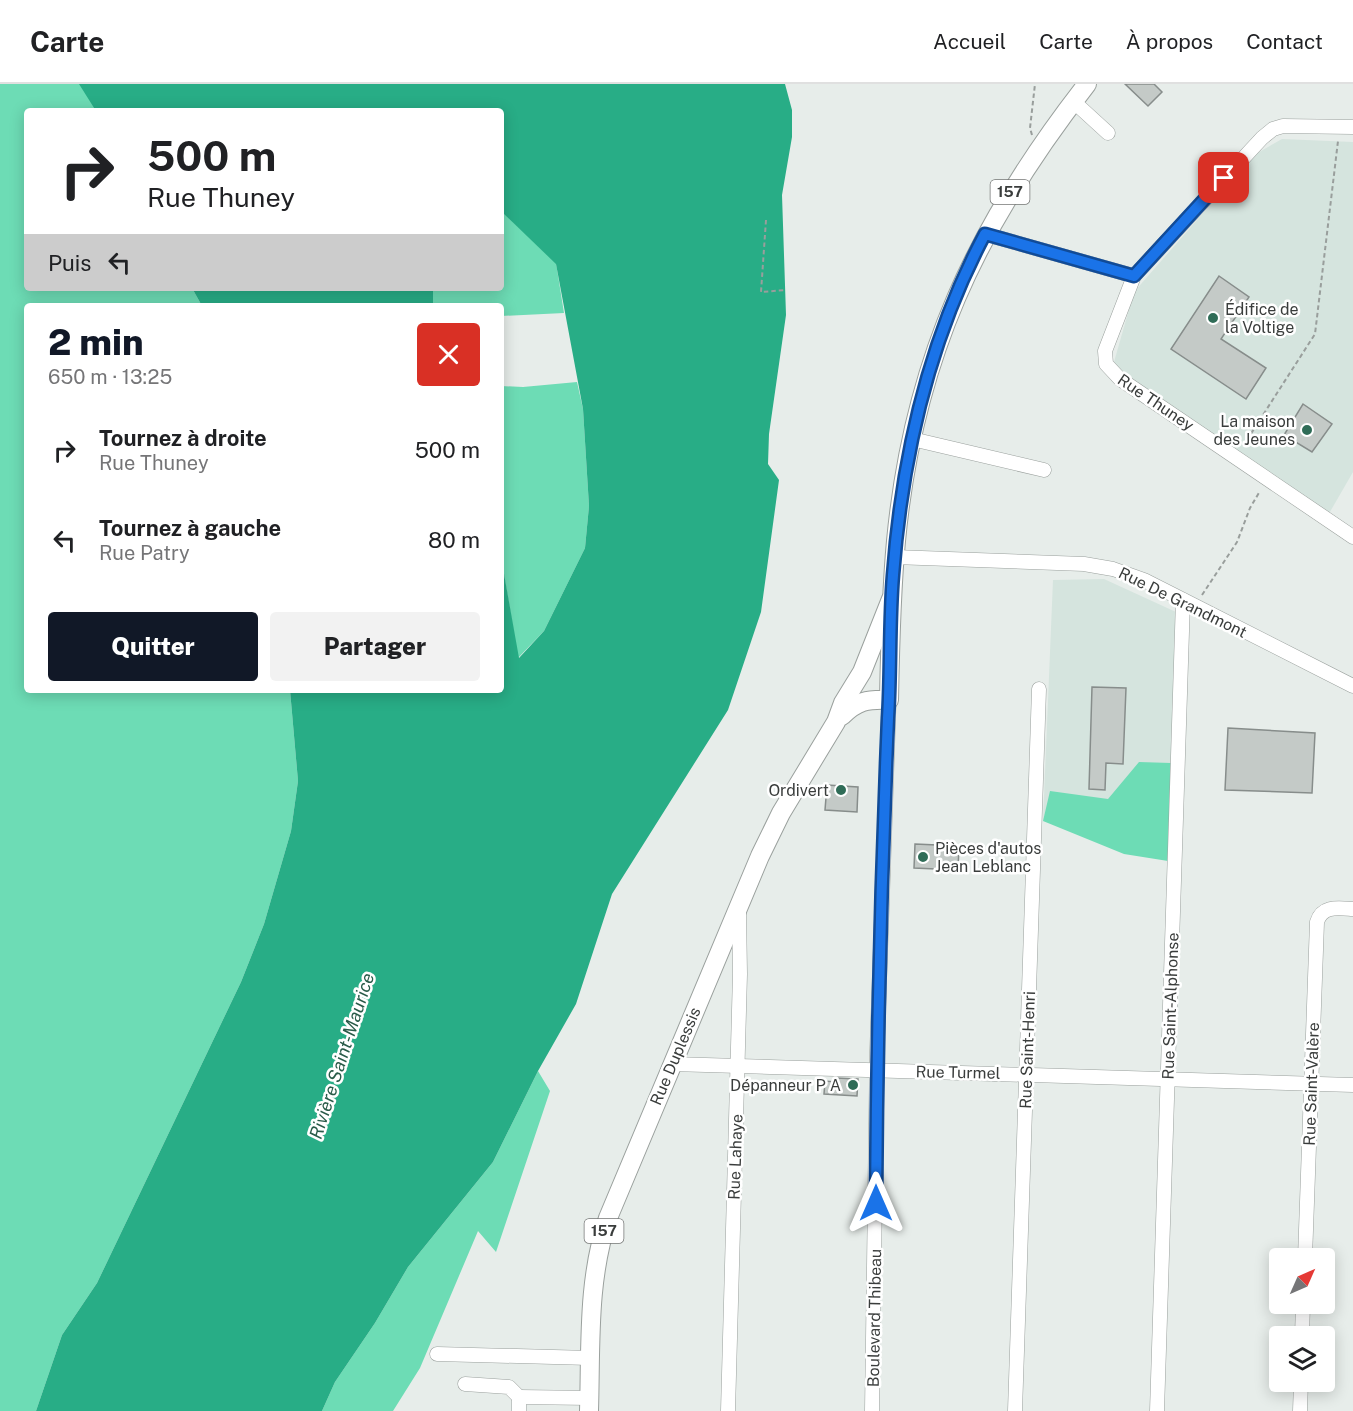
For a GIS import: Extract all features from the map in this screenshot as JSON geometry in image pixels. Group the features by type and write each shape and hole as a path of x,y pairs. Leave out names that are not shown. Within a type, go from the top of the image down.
{"main road":[{"name":"Boulevard Thibeau","path":"889,700 891,599 900,503 912,439 942,332 985,234 1016,182 1087,84"},
{"name":"Rue Duplessis","path":"589,1404 592,1286 600,1243 626,1173 738,904 781,813 836,722 843,703 865,665 891,599"},
{"name":"Rue Duplessis","path":"836,722 860,701 889,700"}],"street":[{"path":"1073,101 1108,133"},
{"path":"985,234 1134,276 1269,132 1288,126 1346,127"},
{"name":"Rue Thuney","path":"1134,276 1106,347 1105,360 1109,368 1120,379 1237,456 1353,537"},
{"path":"912,439 1044,470"},
{"name":"Rue De Grandmont","path":"894,557 1096,565 1136,577 1353,686"},
{"name":"Rue Saint-Alphonse","path":"1157,1411 1188,604"},
{"name":"Rue Saint-Henri","path":"1015,1411 1039,689"},
{"name":"Boulevard Thibeau","path":"872,1411 877,1070 889,700"},
{"name":"Rue Lahaye","path":"728,1411 738,1066 738,904"},
{"name":"Rue Saint-Valère","path":"1305,1248 1317,922 1323,911 1331,908 1353,909"},
{"name":"Rue Turmel","path":"672,1064 1353,1085"},
{"path":"437,1354 590,1358"},
{"path":"465,1384 509,1387 519,1404 589,1404"},
{"path":"1300,1411 1301,1392"}],"path":[{"path":"1030,128 1035,84"},
{"path":"1237,456 1315,334 1346,127"},
{"path":"766,220 761,292 785,290"},
{"path":"1188,604 1237,542 1250,508 1268,478"}],"shaded area":[{"path":"0,84 125,84 113,108 24,108 24,291 194,291 200,303 24,303 24,693 290,693 298,781 291,831 264,924 241,982 97,1283 62,1335 36,1411 0,1411"},
{"path":"504,139 513,222 556,263 564,313 504,316 504,303 433,303 433,291 504,291"},
{"path":"1282,139 1353,142 1353,472 1323,524 1126,387 1114,362 1134,292 1254,155"},
{"path":"577,382 583,409 589,506 585,548 544,631 518,658 504,575 504,386 523,387"},
{"path":"1104,579 1176,612 1169,832 1043,821 1053,580"},
{"path":"1139,762 1171,763 1168,861 1124,854 1043,821 1050,791 1108,799"},
{"path":"538,1071 550,1091 496,1252 478,1231 420,1368 393,1411 322,1411 335,1382 375,1323 408,1267 493,1162"}],"water":[{"name":"Rivière Saint-Maurice","path":"79,84 785,84 792,110 792,137 782,195 786,315 769,434 768,464 779,480 761,612 728,710 612,894 576,1004 538,1071 493,1162 408,1267 375,1323 335,1382 322,1411 36,1411 62,1335 97,1283 241,982 264,924 291,831 298,781 290,693 504,693 504,574 519,658 544,631 585,548 589,506 583,409 556,264 504,214 504,108 94,108"},
{"path":"194,291 433,291 433,303 200,303"}],"building":[{"path":"1125,84 1154,84 1162,92 1148,106"},
{"name":"Édifice de la Voltige","path":"1219,276 1249,297 1221,339 1266,368 1246,399 1171,349"},
{"name":"La maison des Jeunes","path":"1303,404 1332,424 1312,452 1284,435"},
{"path":"1092,687 1126,688 1123,764 1106,763 1105,790 1089,789"},
{"path":"1228,728 1315,733 1312,793 1225,790"},
{"path":"827,785 858,787 857,812 825,810"},
{"path":"915,844 959,846 958,870 914,868"},
{"path":"836,1078 858,1079 857,1096 824,1094 825,1081 836,1082"}],"place":[{"name":"Édifice de la Voltige","path":"1213,318"},
{"name":"La maison des Jeunes","path":"1307,430"},
{"name":"Ordivert","path":"841,790"},
{"name":"Pièces d'autos Jean Leblanc","path":"923,857"},
{"name":"Dépanneur P A","path":"853,1085"}],"route":[{"path":"876,1203 882,855 892,577 907,462 915,422 936,348 961,284 985,234 1134,276 1224,178"}]}
